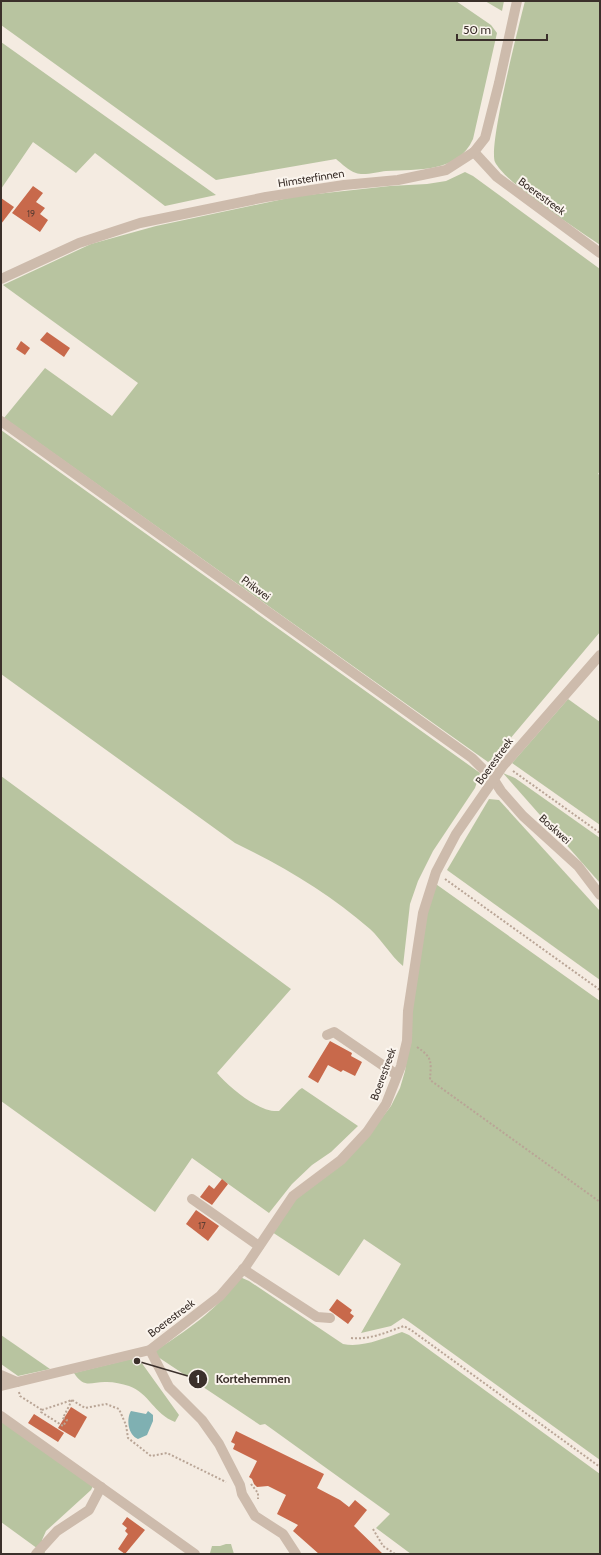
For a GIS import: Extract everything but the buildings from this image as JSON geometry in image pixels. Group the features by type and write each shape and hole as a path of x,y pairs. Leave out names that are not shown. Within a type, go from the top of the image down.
{"street":[{"name":"Himsterfinnen","path":"1,279 80,243 140,223 266,197 344,185 398,180 446,170 474,152 485,138 517,1"},
{"name":"Boerestreek","path":"474,152 497,177 600,253"},
{"name":"Prikwei","path":"1,421 472,758 494,780"},
{"name":"Boerestreek","path":"1,1386 150,1350 220,1296 243,1270 293,1196 342,1160 367,1132 386,1104 397,1075 407,1041 408,1011 423,913 436,872 456,834 504,764 600,655"},
{"name":"Boskwei","path":"494,780 501,791 523,816 578,866 600,895"},
{"path":"327,1035 334,1032 397,1075"},
{"path":"192,1199 259,1246"},
{"path":"243,1270 318,1317 330,1318"},
{"path":"150,1350 169,1387 202,1420 219,1444 240,1485 242,1494 255,1516 283,1534 296,1554"},
{"path":"1,1375 17,1382"},
{"path":"1,1416 195,1554"},
{"path":"36,1554 57,1531 89,1510 101,1487"}],"path":[{"path":"504,764 600,833"},
{"path":"436,872 600,990"},
{"path":"407,1041 429,1056 431,1062 430,1080 600,1202"},
{"path":"351,1338 361,1339 404,1326 600,1467"},
{"path":"17,1382 20,1396 63,1426 67,1420 63,1418 72,1400"},
{"path":"42,1410 72,1400"},
{"path":"72,1400 85,1408 106,1404 119,1409 126,1425 128,1438 151,1456 167,1453 214,1475 228,1484"},
{"path":"373,1529 383,1546 395,1554"}],"green space":[{"path":"1,1 456,1 491,25 497,33 473,139 466,150 458,158 447,164 424,169 359,174 351,171 336,159 216,180 1,25"},
{"path":"485,1 504,1 502,11"},
{"path":"525,1 600,1 600,245 527,194 502,171 495,162 494,151 500,110"},
{"path":"1,42 216,195 165,206 95,153 76,173 33,142 1,189"},
{"path":"465,172 473,176 600,269 600,471 598,474 600,475 600,632 493,759 488,762 4,418 45,368 112,416 138,383 3,285 91,244 156,226 298,196 446,181"},
{"path":"1,430 480,773 475,788 433,851 418,881 410,904 403,966 370,929 339,904 271,861 235,843 1,674"},
{"path":"568,699 600,722 600,825 512,763"},
{"path":"503,773 515,778 600,838 600,883"},
{"path":"1,776 291,989 217,1073 237,1092 254,1104 263,1108 271,1111 279,1111 302,1088 358,1126 331,1152 312,1165 292,1184 269,1213 192,1158 155,1212 1,1101"},
{"path":"489,799 499,800 600,911 600,980 447,870"},
{"path":"433,882 600,1001 600,1460 403,1318 391,1326 361,1333 401,1264 364,1239 339,1276 272,1232 298,1194 370,1133 391,1106 400,1088 405,1071 408,1050 421,922"},
{"path":"240,1277 249,1281 343,1344 366,1344 402,1332 409,1335 600,1474 600,1554 411,1554 376,1528 390,1514 265,1424 260,1425 152,1353 200,1320 221,1300"},
{"path":"1,1335 50,1369 18,1376 1,1364"},
{"path":"135,1358 141,1362 179,1415 175,1422 156,1409 142,1393 136,1389 112,1382 85,1383 74,1373"},
{"path":"1,1421 93,1486 91,1490 46,1531 42,1540 45,1554 1,1522"},
{"path":"231,1544 234,1554 210,1553 212,1546"}],"water":[{"path":"131,1411 146,1414 148,1411 153,1415 153,1421 147,1435 138,1439 132,1434 128,1422"}],"place":[{"name":"Kortehemmen","path":"137,1361"}]}
